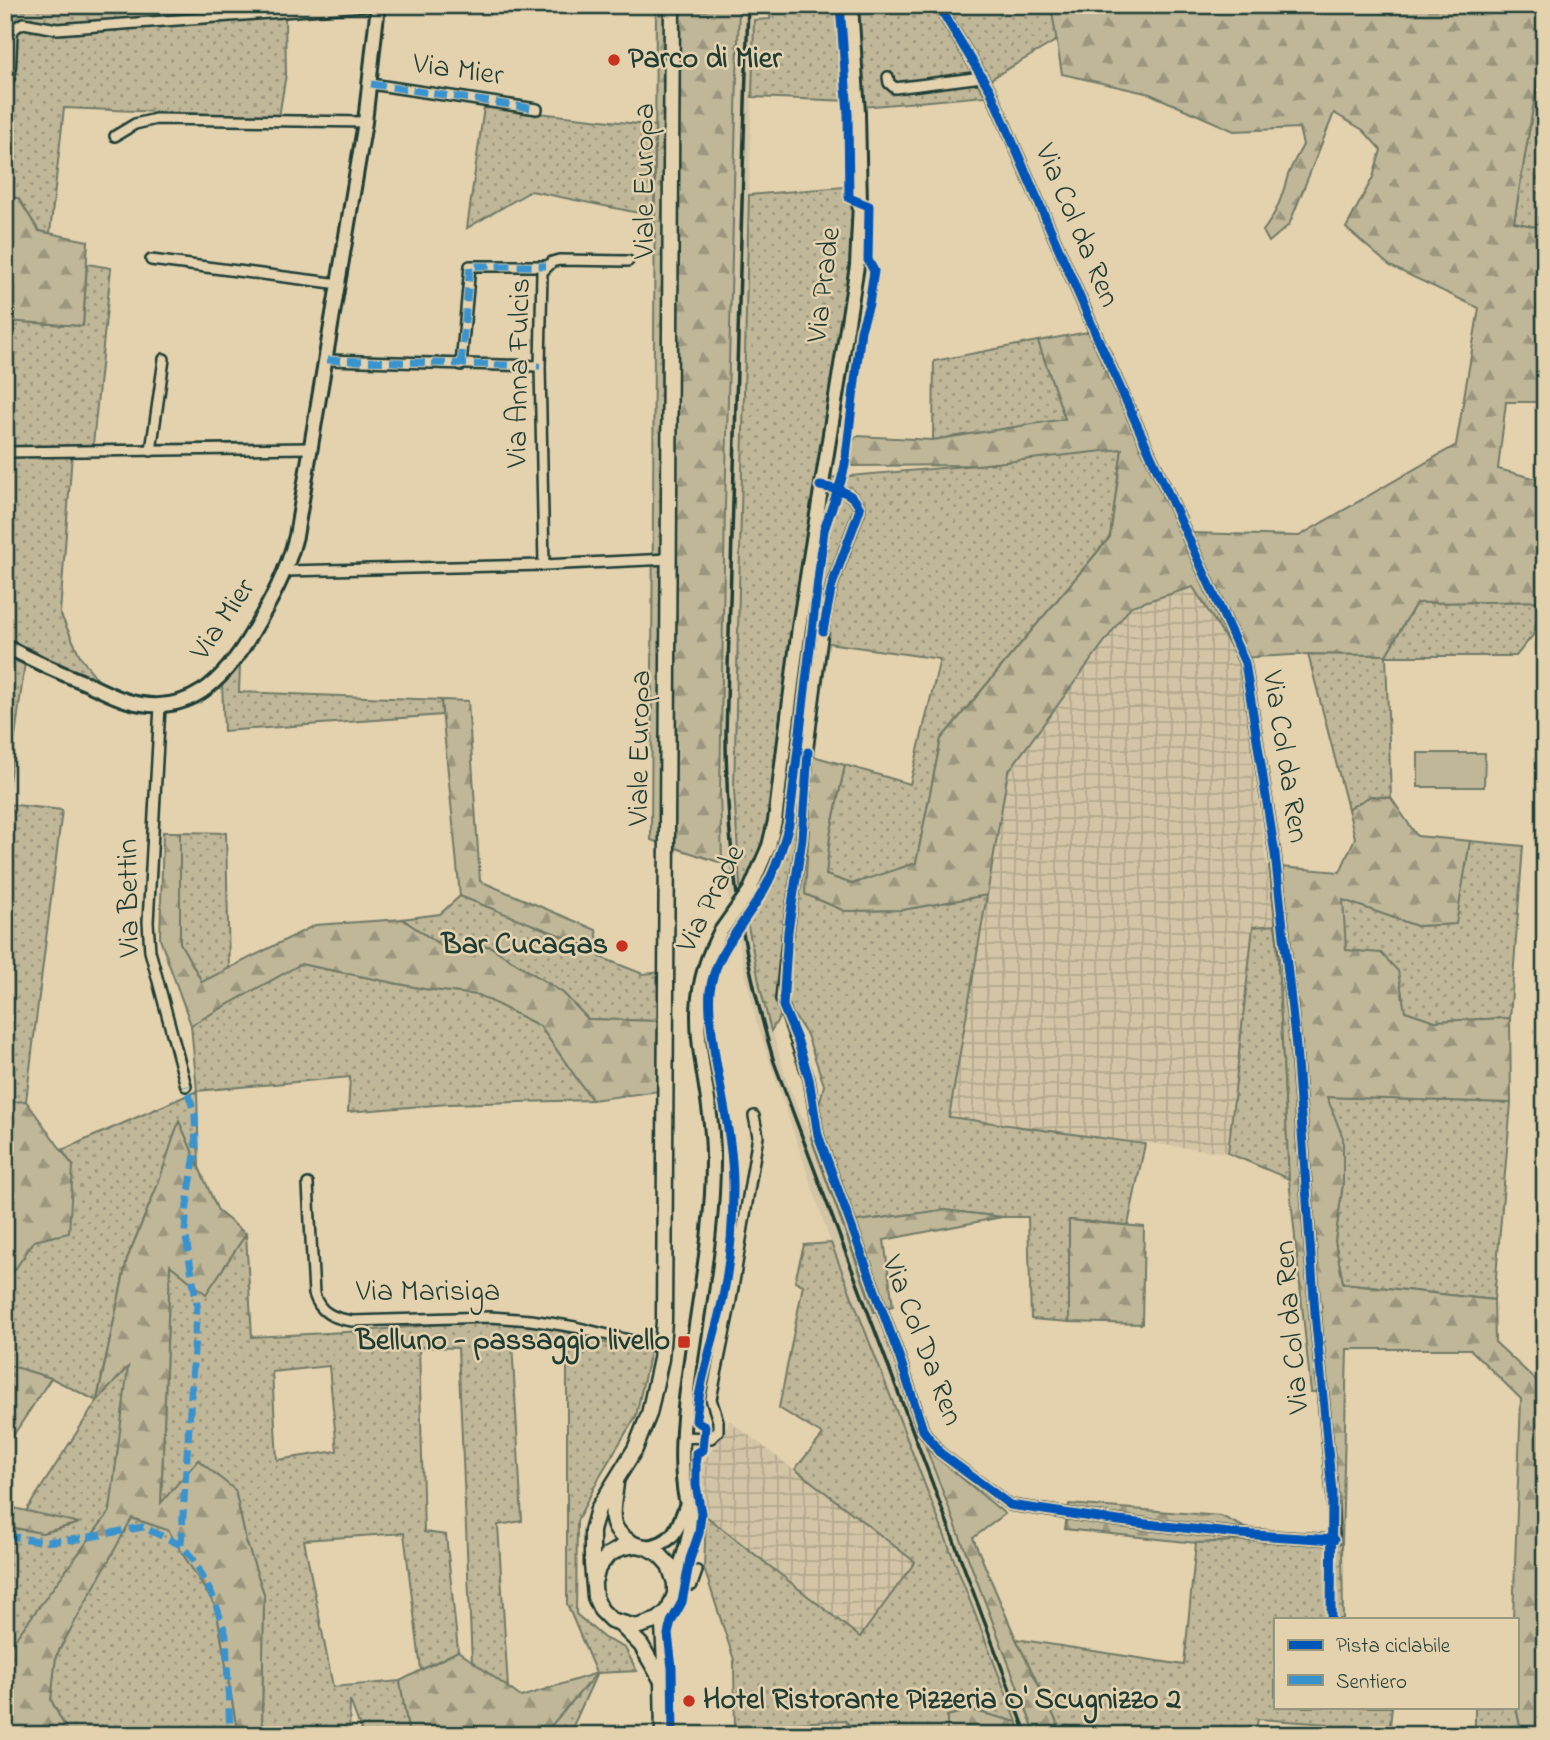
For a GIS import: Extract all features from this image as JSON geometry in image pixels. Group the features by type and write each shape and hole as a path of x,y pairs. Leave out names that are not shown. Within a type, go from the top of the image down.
{"main road":[{"name":"Via Mier","path":"5,646 116,697 160,706 190,699 219,678 244,647 286,571 296,536 340,284 371,84 377,5"},
{"name":"Viale Europa","path":"594,1582 592,1531 598,1509 635,1449 649,1415 662,1348 664,1321 673,5"},
{"name":"Via Prade","path":"675,1581 690,1527 683,1484 682,1437 712,1174 711,1129 697,1005 702,974 721,931 750,890 769,846 775,821 799,627 857,265 860,177 850,5"},
{"name":"Viale Europa","path":"616,1481 611,1515 615,1528 625,1541 641,1546"},
{"path":"662,1681 640,1644 601,1610 595,1597 594,1582 598,1568 608,1555 621,1548 659,1545 668,1539 679,1525 686,1506"},
{"path":"641,1546 659,1554 670,1565 675,1581 675,1594 663,1625 663,1735"},
{"path":"621,1625 647,1625 667,1612"}],"street":[{"name":"Via Mier","path":"5,87 11,69 12,33 23,23 57,29 377,5"},
{"path":"852,26 860,5"},
{"name":"Via Col da Ren","path":"938,5 982,77 1245,663 1275,854 1296,1047 1334,1540"},
{"path":"888,77 889,83 895,88 982,77"},
{"name":"Via Mier","path":"371,84 537,109"},
{"path":"115,136 135,124 156,119 365,122"},
{"path":"151,260 340,284"},
{"name":"Via Anna Fulcis","path":"544,565 541,279 546,266 559,260 628,261"},
{"path":"461,365 470,266 546,266"},
{"path":"151,451 164,359"},
{"path":"327,360 540,366"},
{"path":"5,452 312,448"},
{"name":"Via Col Da Ren","path":"820,486 848,494 856,499 860,509 832,585 824,623 808,746 802,839 788,931 782,999 809,1079 818,1135 900,1359 923,1430 939,1452 1010,1505 1119,1521 1239,1534 1334,1540"},
{"path":"286,571 669,559"},
{"name":"Via Bettin","path":"160,706 148,922 150,951 186,1086"},
{"path":"682,1437 711,1438 718,1431 718,1421 711,1399 731,1300 758,1136 754,1116"},
{"name":"Via Marisiga","path":"307,1184 314,1294 317,1304 325,1313 352,1321 490,1317 531,1320 662,1348"},
{"path":"675,1581 692,1585 697,1571"}],"shaded area":[{"path":"739,5 754,5 734,789 740,885 760,987 787,1082 811,1138 874,1312 1036,1735 1022,1735 831,1243 756,1021 722,863 720,792 725,506"},
{"path":"1193,587 1238,658 1275,925 1253,928 1228,1153 949,1118 1008,772 1131,606"},
{"path":"730,1421 915,1562 860,1637 706,1516 701,1466"},
{"path":"844,1720 862,1735 784,1735 783,1725"}],"green space":[{"path":"5,5 276,5 285,15 286,74 279,117 64,108 50,233 39,231 18,198 5,197"},
{"path":"656,5 739,5 725,506 720,792 722,863 651,840"},
{"path":"771,5 985,5 986,10 994,5 1051,5 1057,40 979,86 986,96 851,108 849,101 752,97 754,20 770,19"},
{"path":"1051,5 1545,5 1545,64 1540,65 1514,222 1545,229 1545,402 1506,402 1498,469 1545,481 1545,578 1542,601 1416,603 1386,655 1308,654 1238,658 1193,587 1131,606 1008,772 987,895 902,910 845,911 805,894 813,756 845,765 830,835 826,875 852,884 916,863 941,739 1110,537 1122,449 977,465 851,466 851,444 857,436 933,440 1065,419 1038,341 1093,331 1192,533 1299,536 1456,445 1479,308 1390,266 1346,228 1373,177 1381,150 1363,130 1334,113 1289,225 1269,242 1263,231 1275,211 1303,145 1299,128 1234,131 1150,94 1062,74"},
{"path":"1540,64 1545,64 1545,156 1538,213 1545,215 1545,229 1514,222"},
{"path":"484,107 655,126 654,216 531,191 467,228"},
{"path":"855,186 848,283 815,479 977,465 1122,448 1110,537 941,739 916,863 852,884 826,875 830,835 845,765 910,784 940,659 828,643 813,756 805,894 845,911 902,910 987,895 949,1117 1145,1144 1128,1225 1069,1220 1069,1322 1031,1319 1028,1217 1002,1217 944,1210 842,1223 811,1138 824,1085 807,1035 787,1005 771,1031 740,885 734,789 749,195"},
{"path":"5,197 18,198 39,231 88,241 83,326 5,321"},
{"path":"87,264 111,268 92,454 72,454 60,613 81,658 105,689 27,647 6,804 62,810 26,1101 5,1103 5,321 83,326"},
{"path":"1038,341 1065,419 933,440 934,361"},
{"path":"1542,601 1533,635 1516,656 1386,656 1391,798 1371,796 1348,809 1308,654 1386,655 1416,603"},
{"path":"241,640 239,692 441,700 442,715 224,731 222,683"},
{"path":"441,700 468,701 480,881 596,930 600,951 460,896"},
{"path":"1418,753 1485,753 1484,787 1418,787"},
{"path":"1371,796 1391,798 1417,836 1470,841 1456,924 1417,926 1343,900 1346,950 1381,953 1398,971 1405,1011 1435,1021 1510,1018 1511,1103 1327,1097 1343,1138 1343,1183 1335,1241 1343,1283 1494,1300 1495,1342 1539,1383 1545,1379 1545,1735 1522,1735 1516,1708 1518,1618 1513,1618 1521,1399 1470,1349 1347,1349 1342,1544 1332,1543 1325,1392 1311,1392 1289,1179 1277,940 1269,866 1340,872 1355,838 1348,809"},
{"path":"163,832 180,832 180,943 202,982 315,925 402,919 446,949 489,946 563,993 588,1019 659,1021 660,1091 592,1100 540,1026 479,995 424,989 301,964 191,1025 160,939"},
{"path":"180,832 226,833 229,969 202,982 180,943"},
{"path":"1470,841 1523,846 1510,1018 1435,1021 1405,1011 1346,951 1342,899 1417,926 1455,924"},
{"path":"460,896 600,951 600,957 643,974 662,972 659,1021 588,1019 563,993 489,946 446,949 402,919 440,914"},
{"path":"1275,925 1289,1179 1228,1153 1253,927"},
{"path":"300,964 424,989 479,995 540,1026 592,1100 448,1104 348,1112 350,1077 197,1091 191,1025"},
{"path":"197,1091 199,1168 179,1122 158,1184 127,1259 97,1399 129,1365 110,1511 5,1653 5,1550 13,1528 42,1533 77,1524 26,1511 97,1401 51,1378 5,1364 5,1272 8,1279 34,1241 73,1166 62,1150"},
{"path":"1327,1097 1511,1103 1494,1300 1343,1283 1335,1241 1343,1183"},
{"path":"26,1101 73,1166 69,1233 34,1241 8,1280 5,1271 5,1103"},
{"path":"179,1121 218,1211 246,1234 206,1294 170,1265 161,1503 198,1460 235,1490 246,1541 264,1594 262,1721 268,1735 238,1735 216,1607 168,1530 132,1518 56,1656 51,1700 68,1733 142,1730 145,1735 5,1735 5,1653 110,1511 128,1367 97,1401 127,1259 158,1184"},
{"path":"944,1210 1002,1217 884,1240 893,1306 874,1312 842,1223"},
{"path":"1069,1220 1144,1227 1142,1324 1069,1322"},
{"path":"246,1234 252,1337 496,1322 537,1324 605,1343 650,1351 636,1416 602,1472 577,1521 576,1614 604,1638 625,1648 637,1671 597,1673 569,1735 543,1735 596,1673 567,1604 567,1350 512,1341 522,1521 498,1525 508,1688 472,1662 458,1348 419,1347 424,1532 446,1535 458,1651 421,1670 404,1533 304,1540 333,1687 400,1681 409,1735 363,1735 350,1700 349,1735 268,1735 262,1722 264,1594 246,1541 235,1490 161,1504 170,1265 206,1293","holes":["329,1366 337,1451 277,1460 272,1372"]},
{"path":"831,1243 1017,1722 971,1710 947,1716 947,1735 862,1735 844,1720 783,1724 784,1735 735,1735 734,1660 704,1568 706,1516 860,1637 915,1562 795,1469 823,1435 779,1408 803,1285 795,1281 804,1245"},
{"path":"5,1364 51,1378 5,1448"},
{"path":"926,1448 1005,1514 973,1538 1016,1639 1063,1735 1036,1735"},
{"path":"1069,1504 1221,1516 1268,1539 1196,1543 1065,1529"},
{"path":"5,1506 79,1523 42,1533 5,1526"},
{"path":"131,1518 168,1530 216,1607 238,1735 145,1735 141,1730 68,1733 51,1700 56,1656"},
{"path":"1268,1539 1342,1544 1343,1618 1274,1618 1274,1708 1392,1708 1389,1735 1327,1735 1328,1724 1258,1719 1255,1735 1063,1735 1016,1639 1184,1665 1196,1543"},
{"path":"458,1651 521,1697 597,1673 543,1735 409,1735 400,1681"},
{"path":"1475,1708 1516,1708 1522,1735 1475,1735"},
{"path":"971,1710 1017,1722 1022,1735 947,1735 947,1716"}],"railway":[{"path":"748,5 726,734 732,860 744,940 774,1062 1027,1735"}],"marked path":[{"path":"371,84 537,109"},
{"path":"461,365 470,266 546,266"},
{"path":"327,360 540,366"},
{"path":"181,1545 197,1305 185,1232 196,1148 195,1115 186,1086"},
{"path":"5,1535 43,1542 79,1539 143,1527 181,1545 194,1560 214,1599 226,1635 230,1735"}],"cycle path":[{"path":"673,1735 672,1668 668,1634 682,1602 690,1559 699,1533 701,1513 696,1485 696,1453 703,1450 705,1426 696,1421 700,1390 725,1284 732,1218 733,1173 714,1049 710,991 717,966 729,942 769,880 789,824 824,530 845,465 861,330 869,304 874,271 868,260 869,206 849,198 848,114 840,5"},
{"path":"938,5 990,90 1098,339 1245,663 1275,854 1296,1047 1315,1313 1332,1492 1331,1618"},
{"path":"820,486 849,495 860,509 832,585 823,631"},
{"path":"808,752 802,839 788,931 783,1006 809,1079 818,1135 900,1359 923,1430 939,1452 1010,1505 1119,1521 1239,1534 1334,1540"}],"place":[{"name":"Parco di Mier","path":"614,60"},
{"name":"Bar CucaGas","path":"622,946"},
{"name":"Belluno - passaggio livello","path":"684,1342"},
{"name":"Hotel Ristorante Pizzeria O' Scugnizzo 2","path":"689,1701"}]}
